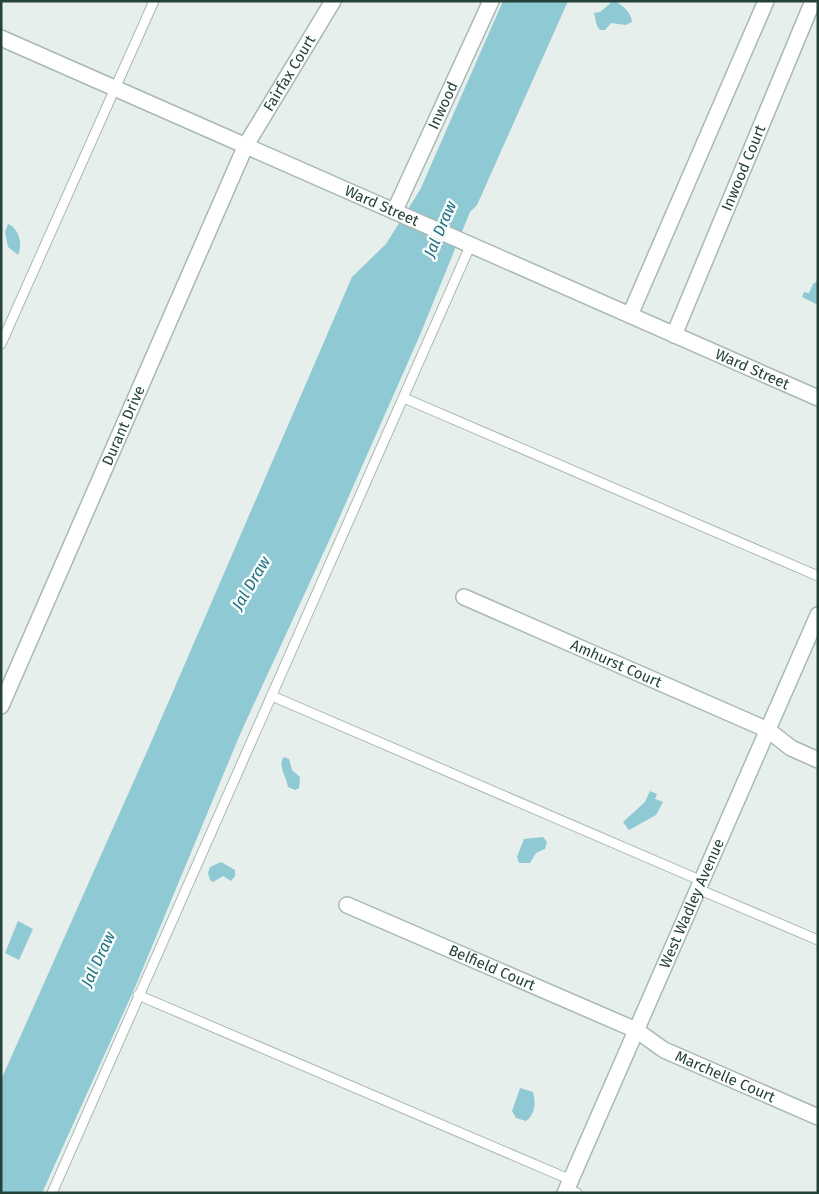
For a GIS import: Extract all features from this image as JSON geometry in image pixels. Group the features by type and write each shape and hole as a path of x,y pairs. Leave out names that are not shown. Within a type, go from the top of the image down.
{"street":[{"name":"Fairfax Court","path":"246,145 333,1"},
{"name":"Inwood","path":"395,210 492,1"},
{"path":"630,315 766,1"},
{"name":"Inwood Court","path":"674,335 813,1"},
{"name":"Ward Street","path":"1,38 818,398"},
{"name":"Durant Drive","path":"1,706 246,145"},
{"name":"Amhurst Court","path":"464,597 768,730 791,748 818,760"},
{"name":"West Wadley Avenue","path":"570,1188 636,1030 818,615"},
{"name":"Belfield Court","path":"347,905 636,1030"},
{"name":"Marchelle Court","path":"636,1030 664,1050 818,1117"}],"lane":[{"path":"1,344 154,1"},
{"path":"52,1193 138,995 404,398 467,242"},
{"path":"404,398 818,576"},
{"path":"272,696 700,885 818,940"},
{"path":"138,995 570,1188"}],"water":[{"name":"Jal Draw","path":"503,1 568,1 477,205 470,212 420,335 333,532 241,732 136,985 42,1193 1,1193 1,1080 149,747 352,277 386,244 420,190"},
{"path":"613,1 626,9 632,22 626,25 611,23 605,30 600,30 594,13 600,12"},
{"path":"8,224 15,229 19,237 18,255 8,247 5,232"},
{"path":"818,281 818,305 802,297 804,292 809,293 813,284"},
{"path":"284,757 289,759 292,770 300,777 299,788 295,790 288,787 282,768"},
{"path":"650,791 657,794 655,799 663,802 656,815 629,830 623,822 645,802"},
{"path":"543,837 547,842 545,849 536,853 530,863 519,863 517,857 524,839"},
{"path":"221,862 235,870 235,876 231,881 223,876 213,882 210,880 208,873 210,867"},
{"path":"18,921 33,929 19,960 5,953"},
{"path":"520,1088 533,1092 534,1096 533,1112 526,1121 516,1118 512,1111"}]}
